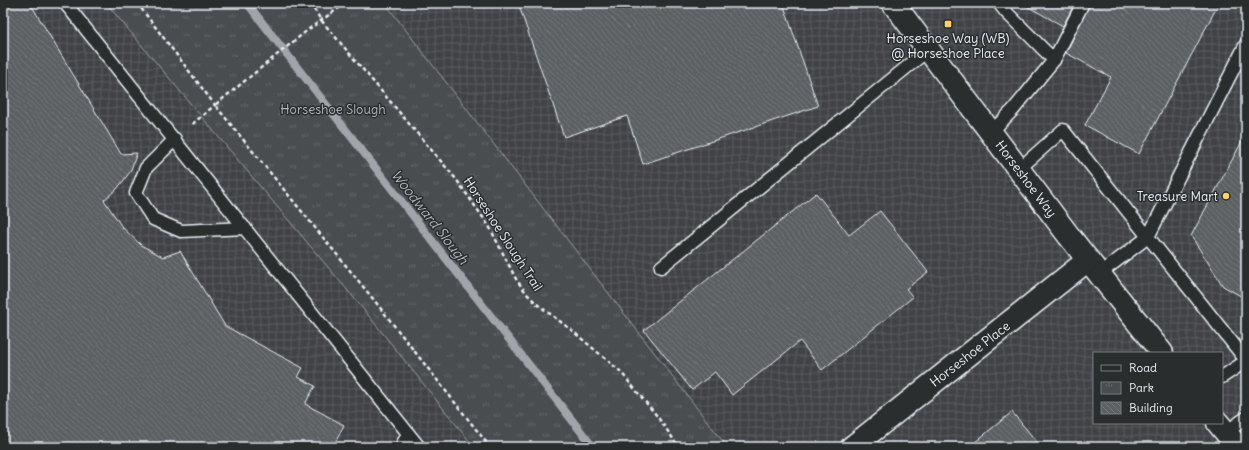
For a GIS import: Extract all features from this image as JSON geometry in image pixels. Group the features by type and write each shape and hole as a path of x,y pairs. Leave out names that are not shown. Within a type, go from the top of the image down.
{"street":[{"name":"Horseshoe Way","path":"893,3 1094,267 1161,352"},
{"name":"Horseshoe Place","path":"852,447 1094,267"}],"lane":[{"path":"66,3 419,447"},
{"path":"999,3 1006,12 1054,60"},
{"path":"991,132 1013,110 1054,60 1083,3"},
{"path":"1094,267 1148,237 1246,44"},
{"path":"661,268 928,50"},
{"path":"1019,169 1063,130 1246,360 1223,376"},
{"path":"175,139 146,168 136,194 153,219 181,231 245,228"},
{"path":"1227,434 1246,418"},
{"path":"401,447 408,434"}],"path":[{"path":"137,3 215,105 374,300 490,447"},
{"name":"Horseshoe Slough Trail","path":"310,3 321,20 456,179 489,226 516,279 527,294 537,304 620,371 657,416 679,447"},
{"path":"175,139 224,97 309,29 346,3"}],"shaded area":[{"path":"3,3 106,3 364,310 474,447 3,447"},
{"path":"385,3 1246,3 1246,447 727,447"}],"green space":[{"name":"Horseshoe Slough","path":"106,3 385,3 727,447 474,447 364,310"}],"building":[{"path":"3,3 30,3 121,154 137,153 130,172 117,189 104,200 122,227 141,245 163,257 180,251 225,326 303,368 298,377 315,386 305,404 344,425 333,447 3,447"},
{"path":"518,3 783,3 818,106 643,164 627,116 564,137"},
{"path":"1021,3 1075,3 1063,26"},
{"path":"1090,3 1219,3 1139,154 1085,125 1111,77 1066,53"},
{"path":"1246,134 1246,299 1223,286 1191,236"},
{"path":"816,193 849,235 880,211 928,272 906,289 913,297 822,370 800,341 732,395 715,372 692,390 644,330"},
{"path":"1012,412 1041,447 969,447"}],"waterway":[{"name":"Woodward Slough","path":"247,3 593,447"}],"place":[{"name":"Horseshoe Way (WB) @ Horseshoe Place","path":"948,24"},
{"name":"Treasure Mart","path":"1226,196"}]}
